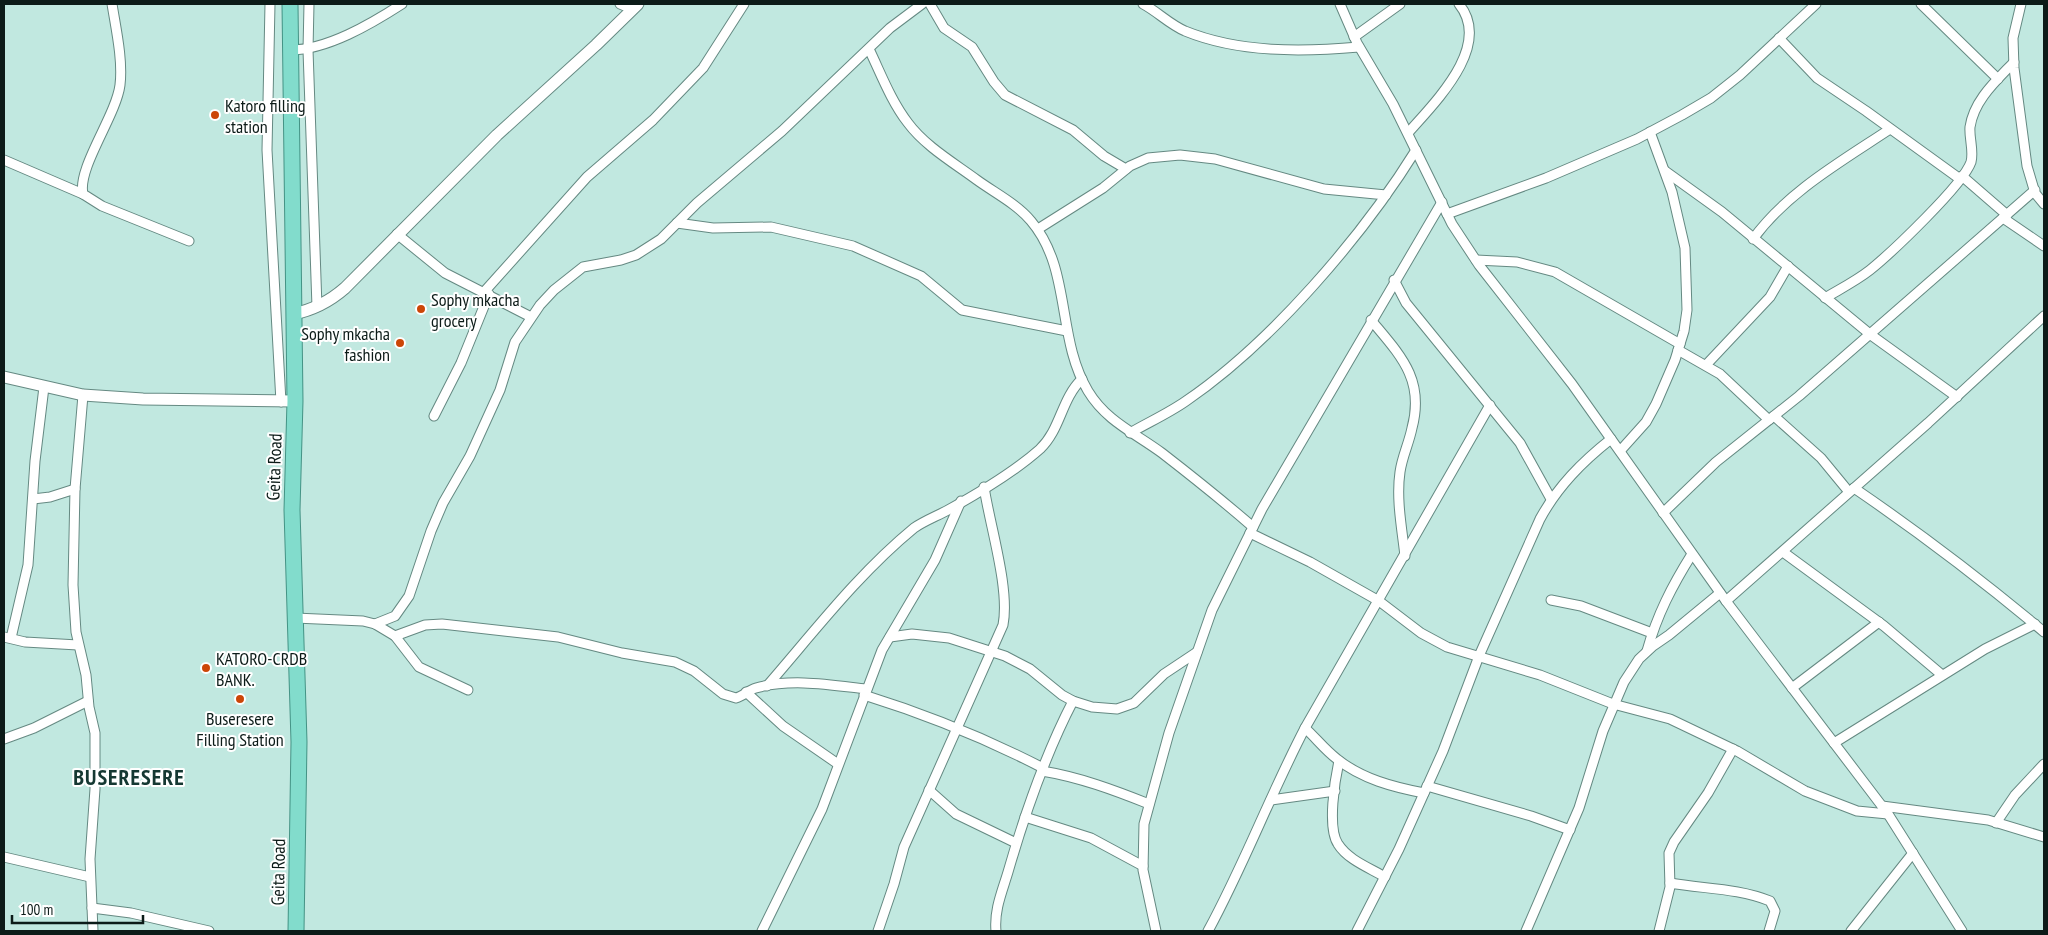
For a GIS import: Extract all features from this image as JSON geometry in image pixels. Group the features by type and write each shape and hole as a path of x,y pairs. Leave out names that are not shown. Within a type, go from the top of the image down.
{"highway":[{"name":"Geita Road","path":"290,4 293,314 288,402 300,742 296,931"}],"street":[{"path":"83,194 84,176 112,113 120,85 120,57 112,4"},
{"path":"4,377 83,395 143,399 288,402 267,150 270,4"},
{"path":"309,4 308,50 317,307"},
{"path":"290,50 308,50 334,42 402,4"},
{"path":"620,4 635,7"},
{"path":"434,416 461,363 486,293 587,177 653,120 703,68 744,4"},
{"path":"375,624 395,616 409,596 443,503 470,456 500,390 516,342 531,317 554,290 583,267 621,260 636,255 661,239 676,223 782,131 890,28 922,4"},
{"path":"930,4 944,28 972,47 994,82 1005,95 1072,130 1126,170"},
{"path":"1143,4 1184,30 1242,46 1283,50 1359,46"},
{"path":"1340,4 1359,46 1408,133 1447,214 1476,260 1572,384 1720,593 1888,814 1962,931"},
{"path":"1354,36 1400,4"},
{"path":"1408,133 1442,93 1465,56 1471,35 1470,24 1459,4"},
{"path":"1447,214 1546,178 1650,132 1711,98 1740,75 1816,4"},
{"path":"1921,4 1998,79"},
{"path":"2021,4 2013,38 2014,62 2027,166 2035,190 2044,204"},
{"path":"293,314 317,307 332,299 345,288 497,135 635,7"},
{"path":"1779,38 1817,78 1961,177 2005,216 2044,246"},
{"path":"869,49 889,91 908,124 941,154 1015,206 1045,240 1060,280 1067,331 1082,378 1087,390 1104,412 1130,433 1160,451 1220,498 1251,530 1379,601 1421,633 1447,647 1540,675 1613,704 1670,719 1733,749 1781,778 1819,796 1857,810 1888,814"},
{"path":"1824,298 1870,270 1941,202 1971,162 1970,127 1977,107 1988,89 2014,62"},
{"path":"1753,239 1772,215 1796,195 1890,129"},
{"path":"1620,452 1646,422 1679,347 1687,310 1685,248 1665,171 1650,132"},
{"path":"1130,433 1186,401 1219,376 1254,344 1323,273 1386,195 1416,150"},
{"path":"1038,230 1103,188 1126,170 1148,158 1180,155 1215,159 1324,189 1386,195"},
{"path":"4,160 83,194 102,206 189,241"},
{"path":"1665,171 1701,196 1871,335 1957,397"},
{"path":"1663,513 1716,462 1871,335 2035,190"},
{"path":"1156,931 1143,866 1142,841 1148,804 1212,610 1251,530 1394,280 1442,202"},
{"path":"676,223 713,228 771,227 853,246 921,276 962,310 1067,331"},
{"path":"397,234 445,273 531,317"},
{"path":"1476,260 1517,262 1555,272 1679,347 1720,374 1821,458 1852,490 1914,530 2044,632"},
{"path":"1706,366 1764,304 1781,281 1788,266"},
{"path":"1394,280 1406,303 1520,443 1551,499"},
{"path":"1726,601 1957,397 2044,316"},
{"path":"1371,320 1405,361 1416,387 1412,428 1399,473 1401,523 1405,556"},
{"path":"766,686 868,569 916,527 1006,475 1041,448 1058,424 1060,413 1073,387 1082,378"},
{"path":"44,387 35,461 28,566 8,637 52,645 78,645"},
{"path":"83,395 75,489 73,585 74,621 86,675 88,701 95,733 96,764 90,877 93,931"},
{"path":"1208,931 1250,848 1305,728 1405,556 1471,435 1490,405"},
{"path":"1357,931 1385,877 1426,789 1443,751 1479,656 1551,499 1582,463 1611,438"},
{"path":"878,931 904,847 1003,625 1005,613 1001,576 984,487"},
{"path":"33,499 50,497 75,489"},
{"path":"762,931 807,843 865,692 890,637 934,560 961,502"},
{"path":"1782,552 1913,648 1942,675"},
{"path":"1647,652 1652,633 1668,593 1692,554"},
{"path":"1526,931 1570,830 1590,778 1613,704 1624,682 1647,652 1720,593"},
{"path":"1551,600 1581,606 1652,633"},
{"path":"295,618 362,621 375,624 395,636 419,667 468,690"},
{"path":"1792,688 1879,622"},
{"path":"395,636 425,625 442,624 558,637 622,653 675,662 694,671 730,697 736,698 746,692 766,686 785,684 829,684 865,692 990,742 1042,769 1105,787 1148,804"},
{"path":"1834,743 1985,649 2035,624"},
{"path":"890,637 931,635 949,638 990,651 1030,669 1062,695 1092,708 1117,709 1127,707 1176,665 1197,652"},
{"path":"746,692 783,726 838,764"},
{"path":"4,739 34,728 88,701"},
{"path":"996,931 996,911 1016,843 1056,733 1073,701"},
{"path":"1305,728 1339,761 1374,780 1394,787 1426,789 1532,816 1570,830"},
{"path":"1659,931 1670,883 1669,853 1674,842 1708,793 1733,749"},
{"path":"1339,761 1333,827 1338,845 1358,862 1385,877"},
{"path":"1996,823 2015,796 2044,764"},
{"path":"929,790 956,814 975,825 1016,843"},
{"path":"1271,800 1335,791"},
{"path":"1882,806 1996,823 2044,837"},
{"path":"1025,817 1091,838 1143,866"},
{"path":"1851,931 1913,853"},
{"path":"4,857 90,877"},
{"path":"1670,883 1721,888 1770,901 1776,911 1769,931"},
{"path":"92,908 131,913 209,931"}],"place":[{"name":"Katoro filling station","path":"215,115"},
{"name":"Sophy mkacha grocery","path":"421,309"},
{"name":"Sophy mkacha fashion","path":"400,343"},
{"name":"KATORO-CRDB BANK.","path":"206,668"},
{"name":"Buseresere Filling Station","path":"240,699"}],"district":[{"name":"BUSERESERE","path":"129,777"}]}
